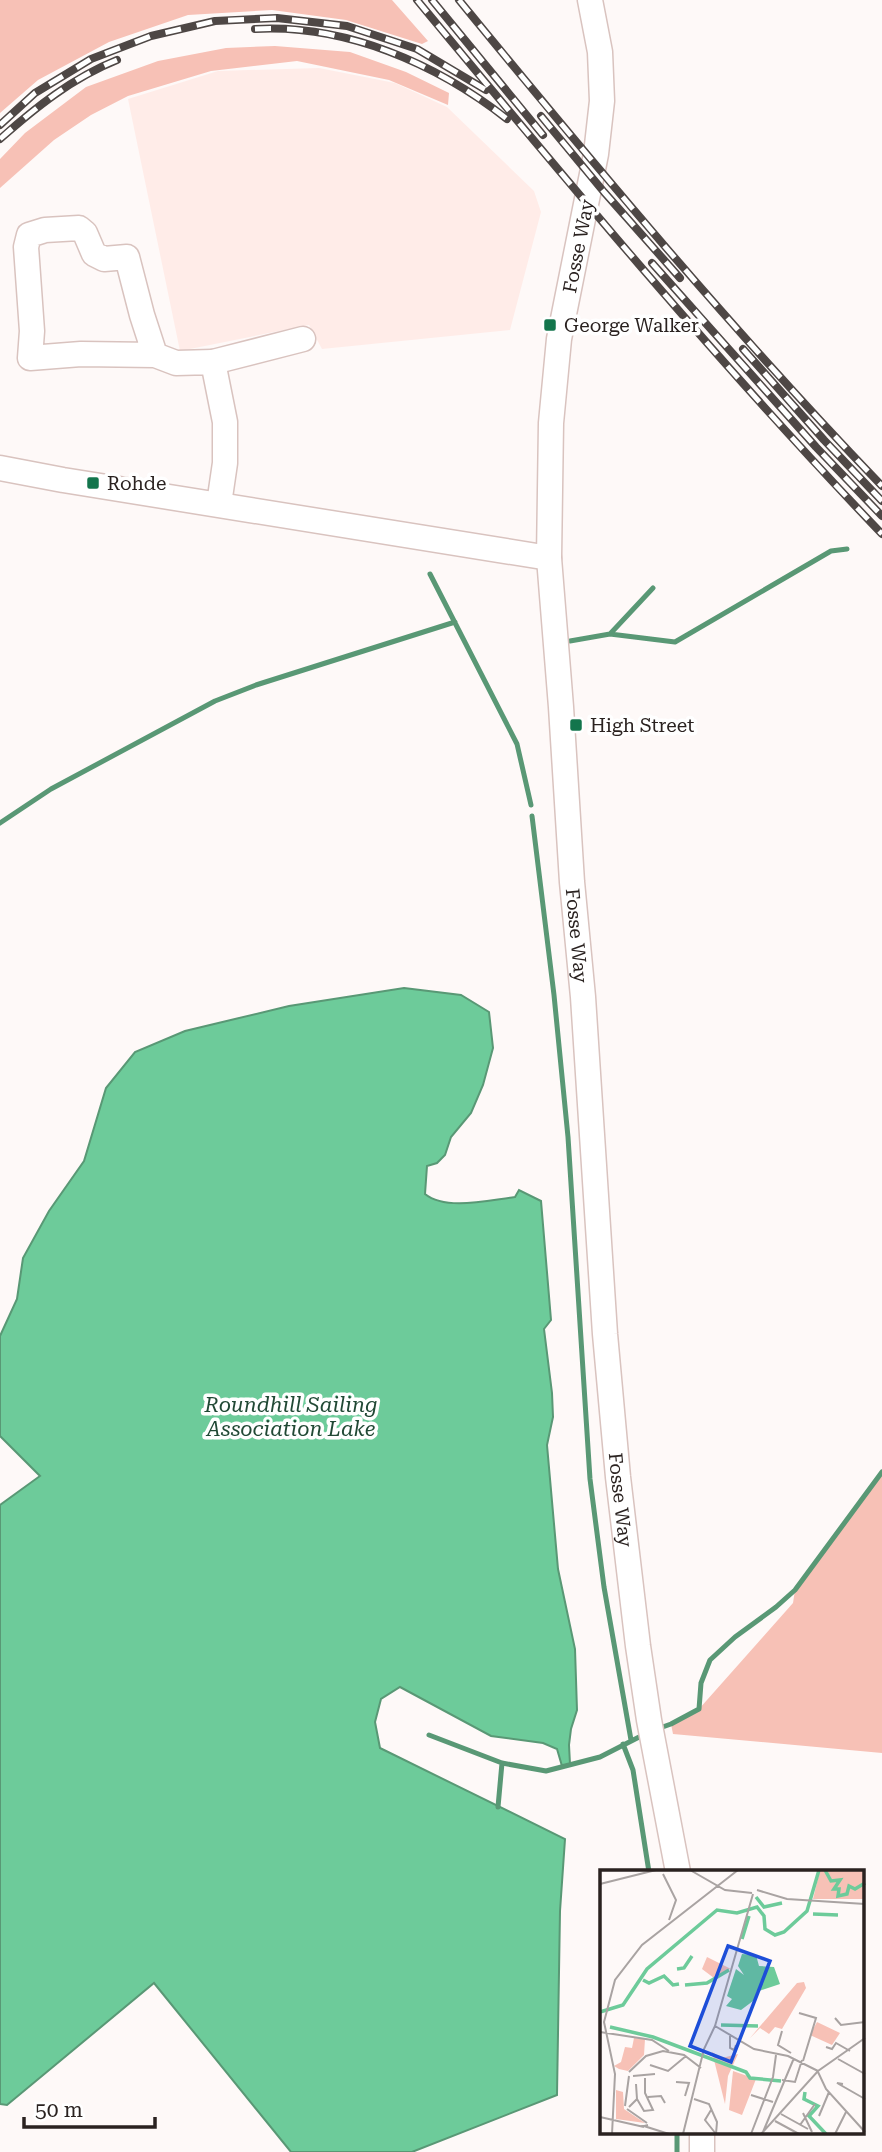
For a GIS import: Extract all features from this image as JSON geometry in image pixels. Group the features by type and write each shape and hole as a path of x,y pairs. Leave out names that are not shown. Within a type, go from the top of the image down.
{"street":[{"name":"Fosse Way","path":"590,0 600,52 602,101 596,154 559,339 551,423 549,558 583,997 605,1334 618,1478 649,1720 678,1870"},
{"path":"155,355 127,257 104,259 94,254 85,233 79,228 45,230 29,235 26,247 32,331 30,358 81,354 155,355 176,363 213,362 303,339"},
{"path":"213,362 225,422 225,463 219,504"},
{"path":"0,468 549,558"},
{"path":"702,2134 702,2152"}],"shaded area":[{"path":"0,0 392,0 428,41 422,44 346,20 272,10 188,15 109,42 38,80 0,113"},
{"path":"275,46 350,52 406,72 449,93 448,105 389,80 297,61 211,71 128,96 91,115 54,140 0,188 0,159 25,133 86,87 158,61 226,48"},
{"path":"319,68 395,83 447,107 534,191 541,212 510,330 322,349 309,325 180,351 128,99 218,71"},
{"path":"882,1471 882,1753 673,1734 671,1724 699,1709 793,1603 795,1590"}],"water":[{"name":"Roundhill Sailing Association Lake","path":"404,988 461,995 489,1012 493,1048 483,1085 471,1113 451,1137 445,1155 437,1163 427,1166 425,1194 444,1202 468,1203 515,1197 519,1190 541,1201 551,1320 544,1329 553,1417 547,1445 558,1569 575,1649 577,1710 571,1729 570,1764 562,1766 557,1749 543,1743 491,1736 400,1687 381,1699 375,1722 380,1748 565,1839 560,1911 557,2095 412,2152 291,2152 154,1983 7,2105 0,2104 0,1505 40,1476 0,1436 0,1336 17,1299 23,1258 49,1211 84,1161 106,1088 135,1052 185,1031 289,1006"}],"waterway":[{"path":"570,641 610,634 675,642 831,551 847,549"},
{"path":"430,574 517,744 531,805"},
{"path":"610,634 653,588"},
{"path":"0,823 51,789 215,701 256,685 455,622"},
{"path":"532,816 568,1137 590,1479 604,1587 631,1740"},
{"path":"657,1729 699,1709 701,1683 710,1660 795,1590 882,1472"},
{"path":"429,1735 502,1763 546,1771 600,1757 645,1734"},
{"path":"623,1744 633,1770 649,1870"},
{"path":"498,1807 502,1763"},
{"path":"677,2134 677,2152"}],"railway":[{"path":"417,0 703,338 882,534"},
{"path":"432,0 543,135"},
{"path":"459,0 666,247 772,368 882,486"},
{"path":"0,125 35,93 91,59 151,36 215,21 277,18 347,26 417,49 486,90"},
{"path":"255,29 323,33 389,52 451,81 507,119"},
{"path":"0,139 55,95 100,67 117,60"},
{"path":"541,116 680,278"},
{"path":"652,263 816,447 882,516"},
{"path":"743,349 882,501"}],"place":[{"name":"George Walker","path":"550,325"},
{"name":"Rohde","path":"93,483"},
{"name":"High Street","path":"576,725"}]}
